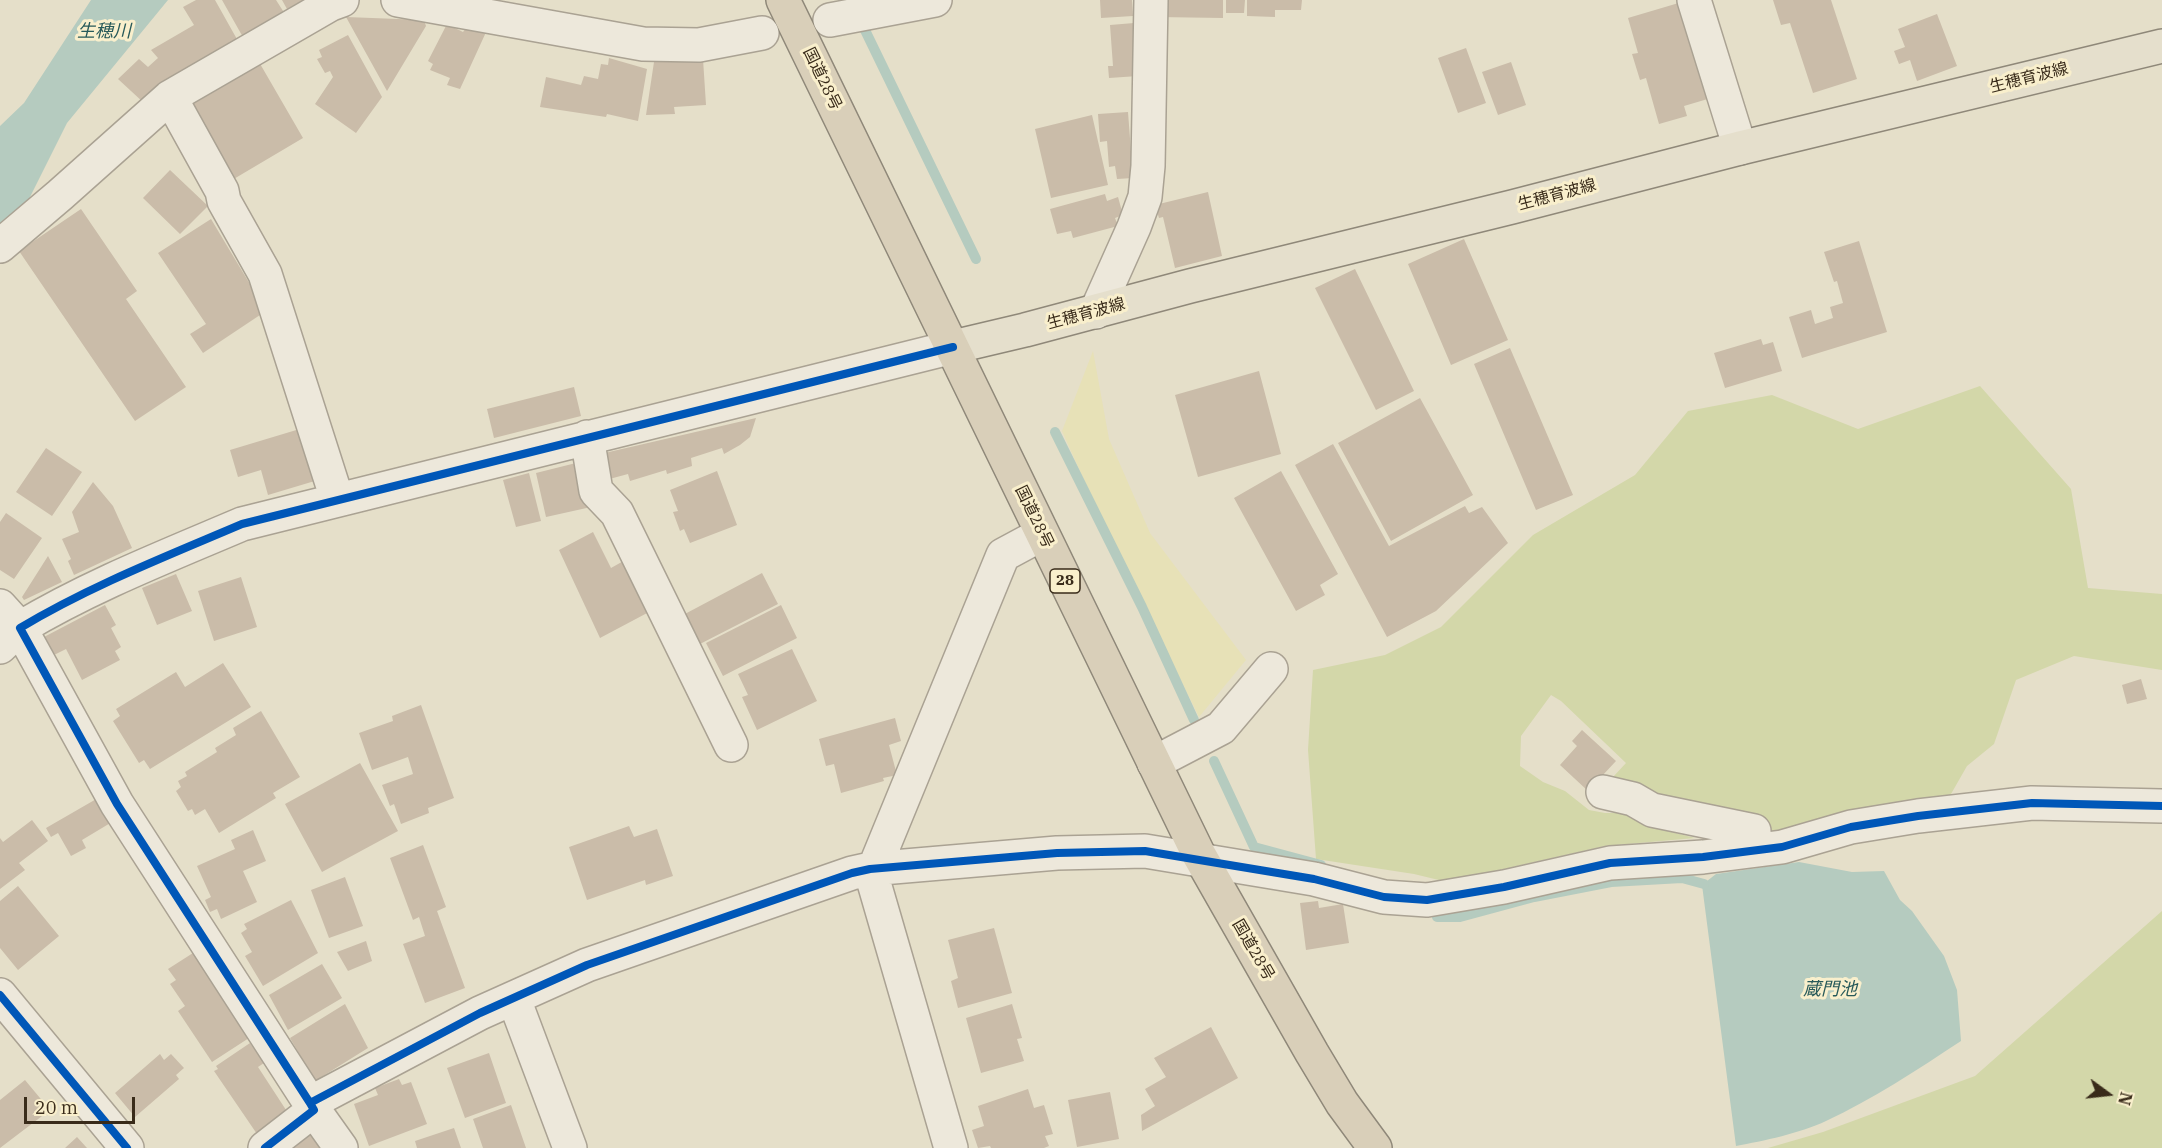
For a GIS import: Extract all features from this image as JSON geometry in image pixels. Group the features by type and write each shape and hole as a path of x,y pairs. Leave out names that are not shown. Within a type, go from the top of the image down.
{"highway":[{"name":"国道28号","path":"783,0 1202,859 1312,1053 1342,1103 1374,1148"}],"main road":[{"name":"生穂育波線","path":"953,347 1740,148 2162,46"}],"street":[{"path":"0,246 170,97 342,0"},
{"path":"398,0 643,44 699,45 762,33"},
{"path":"830,20 935,0"},
{"path":"1096,312 1134,227 1144,196 1148,166 1151,0"},
{"path":"1694,0 1740,148"},
{"path":"170,97 265,274 337,499"},
{"path":"341,1148 117,804 7,627 45,613 242,524 953,347"},
{"path":"586,437 596,491 617,513 731,745"},
{"path":"951,1148 872,869 1003,555 1042,534"},
{"path":"1154,763 1221,728 1271,669"},
{"path":"1603,792 1633,799 1652,810 1754,831 1754,850"},
{"path":"265,1148 312,1106 480,1013 587,965 852,873 872,869 1057,853 1145,851 1314,879 1384,897 1427,900 1504,887 1610,863 1704,857 1782,846 1851,827 1918,816 2032,803 2162,806"},
{"path":"0,995 127,1148"},
{"path":"514,999 570,1148"}],"shaded area":[{"path":"1093,351 1109,439 1150,533 1246,660 1199,717 1100,516 1062,431"}],"green space":[{"path":"1980,386 2071,489 2088,588 2162,594 2162,670 2074,656 2016,680 1994,744 1967,766 1947,801 1770,835 1661,798 1613,777 1626,763 1561,701 1551,695 1521,736 1520,766 1543,782 1565,791 1589,810 1605,813 1634,813 1652,827 1695,838 1605,846 1447,882 1414,874 1316,859 1308,750 1313,670 1385,655 1441,627 1533,535 1635,475 1688,411 1772,395 1858,429"},
{"path":"2162,911 2162,1148 1768,1148 1823,1132 1975,1076"}],"water":[{"name":"生穂川","path":"91,0 168,0 67,123 28,201 0,225 0,126 24,103"},
{"name":"蔵門池","path":"1799,862 1852,872 1884,871 1900,900 1912,911 1944,956 1957,990 1961,1041 1878,1094 1826,1121 1794,1133 1736,1146 1702,885 1716,874"}],"building":[{"path":"196,0 215,0 238,41 144,103 118,79 139,59 148,67 158,58 151,50 194,25 183,7"},
{"path":"222,0 276,0 285,14 244,39"},
{"path":"282,0 303,0 287,9"},
{"path":"1100,0 1132,0 1133,16 1101,18"},
{"path":"1158,0 1223,0 1223,18 1158,17"},
{"path":"1226,0 1245,0 1244,13 1226,13"},
{"path":"1247,0 1302,0 1301,10 1275,10 1275,17 1247,16"},
{"path":"1773,0 1831,0 1857,79 1813,93 1790,23 1781,25"},
{"path":"1682,2 1711,98 1684,106 1687,116 1659,124 1646,78 1640,80 1632,54 1638,53 1628,18"},
{"path":"1937,14 1957,66 1917,81 1910,60 1899,64 1894,51 1905,47 1898,29"},
{"path":"346,17 424,20 426,26 387,91"},
{"path":"1134,23 1138,76 1109,78 1108,66 1113,66 1110,25"},
{"path":"447,24 463,32 468,25 487,30 460,89 447,85 450,78 430,70 433,64 428,61"},
{"path":"348,35 382,97 356,133 315,104 333,77 330,71 325,73 317,59 322,57 319,50"},
{"path":"1466,48 1486,103 1458,113 1438,58"},
{"path":"609,58 647,69 638,121 607,114 606,117 540,107 546,77 581,85 584,76 598,79 601,64 608,65"},
{"path":"703,59 706,105 674,107 675,114 646,115 654,62"},
{"path":"259,62 303,138 227,183 183,107"},
{"path":"1511,62 1526,105 1498,115 1482,72"},
{"path":"1128,112 1133,178 1117,179 1115,166 1109,167 1107,141 1100,142 1098,114"},
{"path":"1092,115 1108,185 1051,198 1035,129"},
{"path":"170,170 208,206 180,234 143,198"},
{"path":"1208,192 1222,256 1175,268 1163,217 1159,218 1155,205"},
{"path":"1105,194 1107,201 1118,197 1123,215 1115,218 1118,226 1073,238 1071,231 1057,234 1050,209"},
{"path":"81,209 137,291 126,299 186,387 135,421 19,251"},
{"path":"211,219 266,311 203,353 190,334 206,324 158,253"},
{"path":"1464,239 1508,340 1451,365 1408,264"},
{"path":"1859,241 1887,332 1802,358 1789,317 1811,310 1815,324 1833,318 1830,307 1843,303 1837,281 1834,282 1824,252"},
{"path":"1355,269 1414,391 1376,410 1315,288"},
{"path":"1761,339 1763,345 1773,342 1782,371 1725,388 1714,353"},
{"path":"1510,348 1573,495 1536,510 1474,364"},
{"path":"1259,371 1281,454 1198,477 1175,395"},
{"path":"574,387 581,416 494,438 487,409"},
{"path":"1420,398 1473,495 1391,541 1338,443"},
{"path":"756,418 750,437 724,454 722,448 691,458 692,466 667,474 666,470 630,481 628,474 602,481 596,455"},
{"path":"303,428 318,480 268,495 261,470 238,477 230,450"},
{"path":"1333,444 1389,546 1465,506 1469,513 1482,507 1508,543 1436,611 1387,637 1295,465"},
{"path":"46,448 82,472 52,516 16,492"},
{"path":"580,462 591,507 546,517 536,473"},
{"path":"717,471 737,525 690,543 684,529 680,531 673,512 678,511 670,490"},
{"path":"1281,471 1338,574 1320,585 1325,595 1296,611 1234,498"},
{"path":"529,473 541,521 516,527 503,480"},
{"path":"93,482 113,506 132,548 74,575 68,561 71,559 62,539 79,532 72,512"},
{"path":"6,513 42,538 14,579 0,570 0,522"},
{"path":"593,532 611,568 627,559 649,612 600,638 559,550"},
{"path":"48,556 62,582 24,600 22,597"},
{"path":"762,573 778,604 698,645 683,615"},
{"path":"176,574 192,611 157,625 142,588"},
{"path":"241,577 257,627 214,641 198,591"},
{"path":"105,605 116,625 111,628 121,647 115,651 120,660 82,680 66,649 54,655 44,637"},
{"path":"781,605 797,638 723,676 706,643"},
{"path":"792,649 817,701 757,730 742,697 748,695 738,674"},
{"path":"223,663 251,707 150,769 144,760 139,763 113,721 120,716 116,709 176,672 185,687"},
{"path":"2141,679 2147,699 2127,704 2122,685"},
{"path":"421,705 454,798 428,808 429,813 401,824 394,804 390,806 382,785 413,774 408,757 372,770 359,733 393,721 392,716"},
{"path":"261,711 300,777 273,793 276,798 219,833 205,809 195,815 192,809 188,811 176,791 181,787 178,781 187,776 185,772 217,752 215,748 236,735 233,728"},
{"path":"895,718 901,741 889,745 897,775 841,793 834,764 826,766 819,739"},
{"path":"1582,730 1616,761 1588,791 1560,765 1577,746 1572,741"},
{"path":"360,763 398,831 322,872 285,804"},
{"path":"98,798 112,822 82,840 86,848 71,856 58,833 51,837 46,828"},
{"path":"32,820 48,841 19,863 25,870 0,889 0,838 3,842"},
{"path":"629,826 634,837 657,829 673,876 646,885 645,880 587,900 569,847"},
{"path":"253,830 266,861 243,871 257,902 221,919 217,909 210,912 205,900 211,897 197,866 235,849 231,840"},
{"path":"423,845 446,907 437,911 465,988 425,1003 403,944 425,936 419,917 413,920 390,858"},
{"path":"345,877 363,926 329,938 311,890"},
{"path":"18,886 59,936 18,970 0,948 0,901"},
{"path":"291,900 318,953 263,986 245,956 252,952 241,933 247,929 244,924"},
{"path":"1318,901 1319,908 1343,904 1349,943 1306,950 1300,903"},
{"path":"994,928 1012,993 958,1008 951,981 958,978 948,940"},
{"path":"366,941 372,961 348,971 337,952"},
{"path":"193,953 249,1038 212,1062 178,1011 185,1006 170,984 176,980 168,969"},
{"path":"322,964 342,998 288,1030 269,995"},
{"path":"345,1004 368,1048 315,1081 290,1038"},
{"path":"1012,1004 1022,1038 1017,1039 1024,1061 981,1073 966,1018"},
{"path":"1211,1027 1238,1078 1142,1131 1141,1115 1155,1106 1145,1089 1166,1077 1154,1058"},
{"path":"250,1043 264,1063 258,1067 288,1113 257,1134 214,1071 218,1069 216,1066"},
{"path":"489,1053 506,1103 465,1118 447,1068"},
{"path":"160,1054 164,1060 171,1054 184,1068 176,1075 179,1079 135,1117 115,1093"},
{"path":"399,1079 402,1085 411,1082 427,1124 369,1146 354,1104 378,1095 375,1088"},
{"path":"25,1080 50,1110 0,1148 0,1100"},
{"path":"1028,1089 1034,1108 1044,1105 1053,1134 1045,1136 1049,1146 1044,1148 991,1148 990,1146 978,1148 972,1130 984,1126 978,1106"},
{"path":"1110,1092 1119,1139 1077,1147 1068,1100"},
{"path":"511,1105 526,1148 483,1148 473,1119"},
{"path":"454,1128 461,1148 417,1148 415,1141"},
{"path":"313,1131 325,1148 289,1148"},
{"path":"77,1137 87,1148 65,1148"}],"waterway":[{"path":"863,26 976,259"},
{"path":"1055,432 1142,607 1194,720"},
{"path":"1214,761 1254,847 1321,865"},
{"path":"1437,917 1460,917 1534,897 1611,882 1682,878 1704,884"}],"cycle path":[{"path":"310,1103 117,804 20,628 101,585 242,524 953,347"},
{"path":"265,1148 314,1110 310,1103 480,1013 587,965 852,873 870,869 1057,853 1145,851 1314,879 1384,897 1427,900 1504,887 1610,863 1703,857 1782,847 1851,827 1918,816 2032,803 2162,806"},
{"path":"0,995 127,1148"}]}
